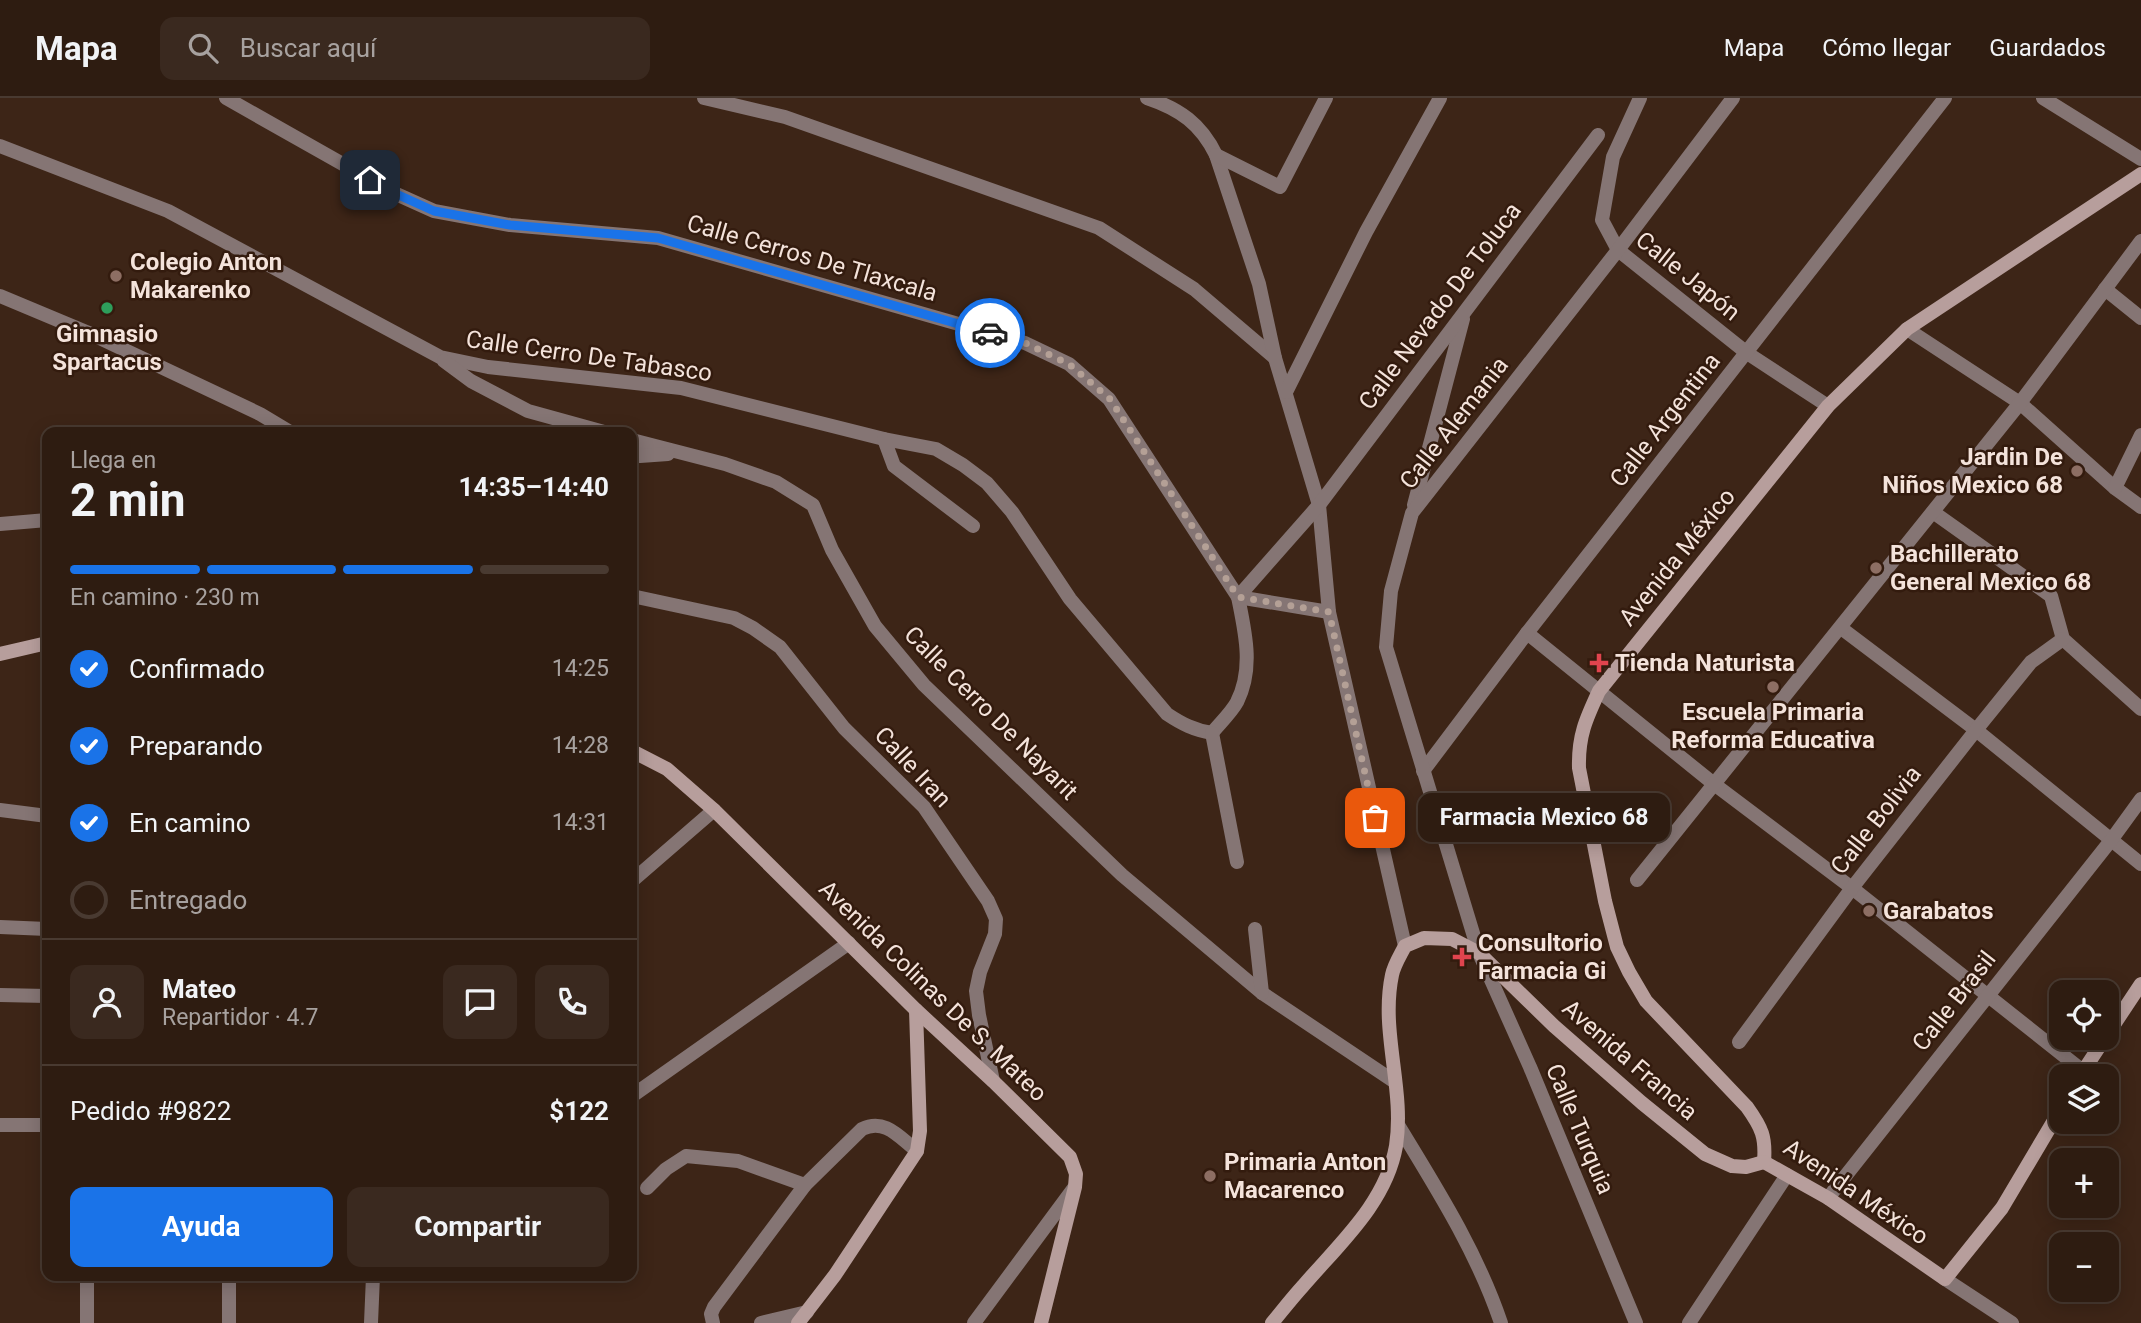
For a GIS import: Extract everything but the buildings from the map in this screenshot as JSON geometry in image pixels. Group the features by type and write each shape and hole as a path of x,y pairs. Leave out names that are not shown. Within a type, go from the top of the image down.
{"street":[{"name":"Calle Cerros De Tlaxcala","path":"226,98 394,193 434,211 510,225 658,238 1025,343 1069,364 1110,399 1238,597"},
{"path":"704,98 785,117 1099,228 1194,289 1275,358"},
{"path":"1216,155 1280,187 1326,98"},
{"path":"1286,392 1366,232 1440,98"},
{"name":"Calle Japón","path":"1640,98 1613,157 1602,220 1618,250 1747,353 1828,406"},
{"name":"Calle Alemania","path":"1479,953 1386,647 1391,591 1412,513 1733,98"},
{"name":"Calle Argentina","path":"1423,771 1527,633 1945,98"},
{"path":"2043,98 2141,159"},
{"path":"1156,100 1194,123 1208,138 1259,284 1275,358 1319,505 1329,612 1405,946 1392,972 1388,998 1398,1125 1396,1147 1387,1174 1368,1209 1341,1246 1272,1323"},
{"name":"Calle Nevado De Toluca","path":"1238,597 1319,505 1598,135"},
{"name":"Calle Cerro De Tabasco","path":"0,145 168,211 440,357 488,367 681,388 884,439 936,449 987,483 1012,512 1070,599 1167,714 1183,725 1212,733"},
{"name":"Avenida México","path":"2008,1322 1828,1198 1764,1163 1765,1144 1760,1125 1747,1107 1646,1001 1617,947 1605,901 1579,768 1578,747 1583,726 1599,691 1828,406 1907,329 2141,174"},
{"path":"1637,880 2020,403 2141,241"},
{"path":"2105,289 2141,318"},
{"path":"0,296 91,334 260,414 282,427"},
{"path":"1412,513 1465,311"},
{"path":"1907,329 2020,403 2141,507"},
{"path":"440,357 471,381 528,411 586,427"},
{"path":"2116,488 2141,435"},
{"path":"884,439 894,466 973,526"},
{"name":"Calle Cerro De Nayarit","path":"637,441 724,464 776,482 813,505 831,550 875,626 924,685 1122,875 1262,993"},
{"path":"637,456 680,453"},
{"path":"1933,512 2051,596 2063,639 2141,709"},
{"path":"0,524 42,520"},
{"name":"Calle Iran","path":"637,597 734,618 780,647 844,728 924,807 988,901 996,919 995,934 980,972 976,991 993,1081"},
{"path":"1237,862 1212,733 1236,702 1246,673 1247,640 1238,597 1329,612"},
{"path":"1841,628 1976,730 2141,863"},
{"path":"1527,633 1714,784 1852,888 1987,995 2070,1064"},
{"name":"Calle Bolivia","path":"1739,1042 1852,888 1976,730 2031,662 2063,639"},
{"path":"0,654 42,644"},
{"name":"Avenida Colinas De S. Mateo","path":"637,754 667,769 714,810 916,1010 1070,1157 1076,1174 1075,1187 1041,1323"},
{"name":"Calle Brasil","path":"1828,1198 2141,799"},
{"path":"0,810 42,815"},
{"path":"637,877 714,810"},
{"path":"0,927 42,929"},
{"path":"1255,929 1262,993 1395,1082"},
{"name":"Avenida Francia","path":"1405,946 1424,938 1452,939 1479,953 1554,1026 1704,1154 1732,1166 1746,1167 1764,1163"},
{"path":"637,1092 849,943"},
{"name":"Calle Turquia","path":"1479,953 1636,1323"},
{"path":"2119,1017 2141,984"},
{"path":"0,995 42,996"},
{"path":"761,1323 802,1318 835,1275 917,1151 920,1131 916,1010"},
{"path":"713,1323 711,1314 714,1307 805,1185 862,1129 872,1124 884,1126 917,1151"},
{"path":"0,1125 42,1125"},
{"path":"1398,1125 1454,1217 1501,1323"},
{"path":"1945,1279 2002,1208 2049,1129"},
{"path":"647,1188 666,1169 686,1156 738,1161 805,1185"},
{"path":"1689,1323 1787,1175"},
{"path":"974,1323 1075,1187"},
{"path":"87,1323 88,1281"},
{"path":"229,1281 229,1323"},
{"path":"372,1323 373,1281"}],"way so far":[{"path":"990,333 1025,343 1069,364 1110,399 1238,597 1329,612 1375,818"}],"place":[{"name":"Colegio Anton Makarenko","path":"116,276"},
{"name":"Gimnasio Spartacus","path":"107,308"},
{"name":"Jardin De Niños Mexico 68","path":"2077,471"},
{"name":"Bachillerato General Mexico 68","path":"1876,568"},
{"name":"Tienda Naturista","path":"1599,663"},
{"name":"Escuela Primaria Reforma Educativa","path":"1773,687"},
{"name":"Farmacia Mexico 68","path":"1375,818"},
{"name":"Garabatos","path":"1869,911"},
{"name":"Consultorio Farmacia Gi","path":"1462,957"},
{"name":"Primaria Anton Macarenco","path":"1210,1176"}],"route":[{"path":"370,180 434,211 510,225 658,238 990,333"}]}
